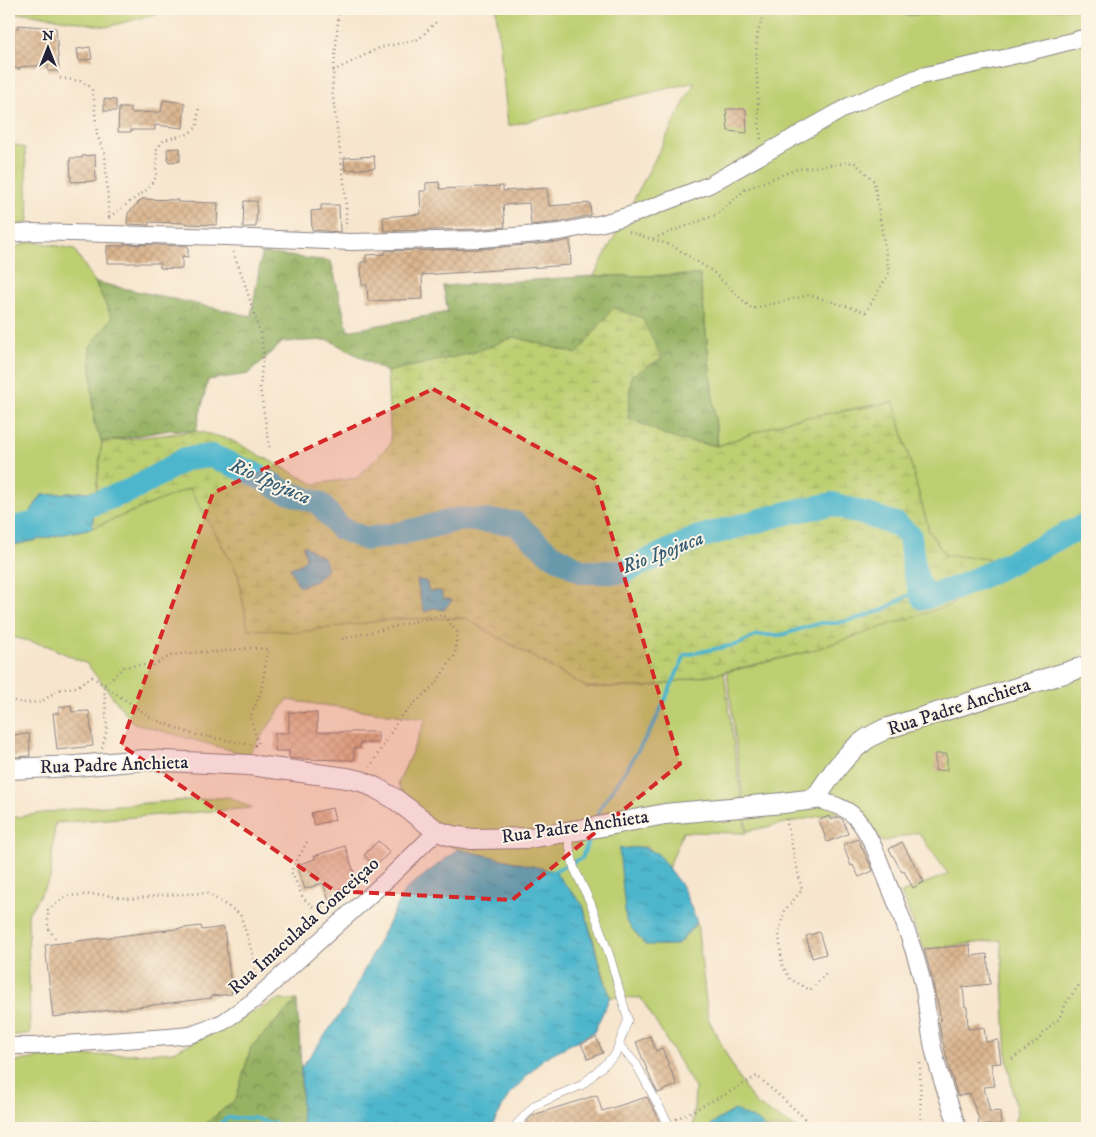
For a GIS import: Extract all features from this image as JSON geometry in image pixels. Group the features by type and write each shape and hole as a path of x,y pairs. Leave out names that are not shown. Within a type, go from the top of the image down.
{"street":[{"path":"9,234 32,232 346,242 500,238 560,232 603,224 709,185 849,106 921,76 1022,54 1087,37"},
{"name":"Rua Padre Anchieta","path":"9,769 144,760 262,766 361,781 396,799 437,831 452,836 472,839 529,838 665,814 815,799 837,767 851,752 865,740 885,729 1087,666"},
{"path":"815,799 837,806 856,817 878,856 916,958 922,980 934,1054 958,1128"},
{"name":"Rua Imaculada Conceiçao","path":"9,1046 35,1046 190,1035 223,1022 258,997 390,877 437,831"}],"lane":[{"path":"513,1128 535,1105 582,1085 615,1055 628,1020 610,957 591,904 574,868 571,853 584,829"},
{"path":"619,1045 636,1064 668,1126"}],"path":[{"path":"339,9 332,90 346,209 346,242"},
{"path":"763,155 759,122 756,58 757,36 765,9"},
{"path":"333,71 378,48 419,39 438,20"},
{"path":"60,78 80,81 92,90 97,135 105,154 110,234"},
{"path":"109,218 148,189 156,177 157,149 164,140 188,134 197,127 199,105"},
{"path":"628,231 652,239 671,245 712,271 752,308 809,296 866,312 889,273 874,181 854,162 797,169 789,172 746,189 716,215 652,239"},
{"path":"227,237 243,278 262,339 263,354 260,388 270,450"},
{"path":"342,639 443,615 457,632 455,655 435,684 401,716 361,781"},
{"path":"104,685 124,667 154,665 172,655 250,648 268,649 261,692 250,717 259,746 262,766"},
{"path":"9,700 26,703 40,702 58,690 76,687 92,677 153,719 192,734 259,746"},
{"path":"98,764 107,729 104,685"},
{"path":"783,803 802,890 784,911 779,934 782,964 790,979 810,990 827,973"},
{"path":"307,842 291,871 303,898 313,907 358,906"},
{"path":"55,938 48,928 48,910 66,896 97,894 132,899 163,895 207,893 240,914 252,951 258,997"},
{"path":"1012,1059 1038,1040 1059,1019 1066,1003 1087,974"},
{"path":"921,1128 920,1054 933,1045"},
{"path":"668,1126 758,1076 816,1128"}],"highlighted area":[{"path":"433,389 595,479 680,764 512,900 335,891 121,745 213,493"}],"green space":[{"path":"9,9 176,9 106,27 27,13 9,15"},
{"path":"496,9 903,9 904,15 939,14 938,9 1087,9 1087,1128 1013,1128 1017,1113 1007,1059 1001,940 924,949 901,893 948,874 918,832 883,842 854,809 747,831 727,672 810,651 945,555 929,531 893,402 790,420 718,446 700,275 594,276 695,82 508,126"},
{"path":"903,9 938,9 939,14 904,15"},
{"path":"9,143 25,148 29,222 9,227"},
{"path":"31,241 74,249 95,282 113,318 90,347 94,423 102,442 96,491 42,495 26,518 9,519 9,250"},
{"path":"262,253 331,261 348,331 448,312 443,286 594,276 700,275 718,446 675,439 628,418 631,376 577,354 514,337 473,353 387,372 329,340 283,342 248,374 208,380 196,431 170,430 102,442 94,423 90,347 112,318 95,282 251,316"},
{"path":"613,308 642,318 662,358 631,376 628,418 675,439 718,446 790,420 894,402 929,531 945,555 990,559 953,604 810,651 724,672 648,687 586,687 465,618 394,619 298,632 248,629 238,574 190,488 92,528 102,442 196,431 229,439 314,484 357,478 391,443 387,372 473,353 514,337 577,354"},
{"path":"190,488 238,574 249,629 394,619 465,618 586,687 648,687 724,672 746,833 683,832 668,869 647,847 620,849 646,945 677,945 697,923 708,1018 739,1079 756,1104 796,1128 693,1128 695,1088 641,998 610,997 583,905 535,867 458,849 423,835 398,784 426,719 287,700 248,755 133,723 87,664 48,646 9,636 9,546 92,528"},
{"path":"229,797 252,808 55,823 50,879 28,914 30,1033 9,1036 9,818 78,808"},
{"path":"278,1000 297,1000 251,1047 237,1099 200,1128 9,1128 9,1063 37,1058 173,1052"},
{"path":"297,1000 302,1128 200,1128 236,1099 251,1047"}],"water":[{"path":"96,491 92,528 9,546 9,519 26,518 42,495"},
{"path":"303,545 324,558 327,570 316,581 299,587 290,568 299,565 306,558"},
{"path":"417,580 426,581 429,591 441,591 443,598 452,600 444,610 434,608 425,612"},
{"path":"642,847 658,854 683,888 697,922 677,945 645,945 626,921 619,849"},
{"path":"458,849 554,871 583,905 610,997 594,1032 544,1058 509,1095 491,1128 302,1128 301,1068 346,1006 405,890"},
{"path":"735,1110 761,1123 765,1128 711,1128 711,1124"}],"building":[{"path":"18,25 56,28 59,71 48,71 48,65 20,67 20,69 9,68 9,27 18,28"},
{"path":"90,47 92,59 79,61 77,49"},
{"path":"104,99 116,100 116,111 104,111"},
{"path":"163,100 185,103 183,128 155,125 155,130 118,132 119,108 131,108 131,113 161,112"},
{"path":"726,109 746,109 747,133 728,131"},
{"path":"180,148 180,161 168,162 167,149"},
{"path":"95,155 96,181 71,182 70,158"},
{"path":"374,156 375,168 345,170 344,158"},
{"path":"439,182 440,189 503,186 503,191 547,188 549,206 590,203 591,215 559,222 531,225 529,203 503,205 505,227 384,231 383,217 421,214 420,191 426,191 426,183"},
{"path":"142,199 218,203 217,225 149,222 149,225 127,224 128,213"},
{"path":"244,201 257,201 256,227 243,227"},
{"path":"321,205 339,205 340,232 312,230 311,211 321,210"},
{"path":"570,240 571,265 422,275 423,299 368,301 367,285 362,285 361,262 366,262 366,255 385,254 385,251 481,249"},
{"path":"124,244 188,246 188,257 182,256 182,269 160,268 160,263 107,263 107,246 124,246"},
{"path":"71,705 72,712 89,711 93,746 57,750 53,713 59,713 59,707"},
{"path":"289,712 317,713 317,732 378,732 378,743 360,743 360,748 354,748 354,760 289,758 289,751 275,751 275,733 289,733"},
{"path":"29,734 30,756 12,757 12,745 9,745 9,735"},
{"path":"935,754 947,754 947,770 935,771"},
{"path":"332,808 335,820 314,825 311,813"},
{"path":"829,816 831,820 839,817 843,820 848,834 827,842 819,820"},
{"path":"858,839 873,871 859,877 853,865 851,866 843,845"},
{"path":"378,841 390,852 375,866 364,855"},
{"path":"902,842 924,882 913,888 889,849"},
{"path":"345,846 359,884 329,900 323,883 305,889 297,865 315,859 314,856"},
{"path":"201,926 202,930 224,927 232,994 53,1017 45,945"},
{"path":"819,932 826,954 812,958 806,936"},
{"path":"970,945 971,956 987,954 990,984 963,987 965,1007 967,1007 968,1029 984,1027 986,1042 998,1040 1001,1063 991,1064 995,1086 984,1087 990,1112 1000,1111 1001,1124 978,1126 979,1119 969,1093 958,1096 941,1035 939,1022 941,1021 937,999 924,949"},
{"path":"650,1036 656,1051 662,1048 677,1085 658,1093 636,1042"},
{"path":"596,1037 603,1053 588,1059 581,1044"},
{"path":"597,1095 602,1111 647,1097 656,1113 661,1128 530,1128 527,1121 533,1115"}],"waterway":[{"name":"Rio Ipojuca","path":"9,529 46,521 134,489 185,459 212,456 254,474 284,491 319,503 340,528 366,539 398,534 460,519 515,523 549,553 583,572 623,572 699,537 791,512 833,504 896,524 910,536 914,569 923,598 956,588 985,575 1087,524"},
{"path":"596,821 600,808 655,722 685,655 739,644 757,635 781,635 820,623 837,623 859,618 883,610 909,595 923,598"},
{"path":"554,871 582,858 591,834"},
{"path":"215,1128 227,1118 253,1118 289,1128"}]}
